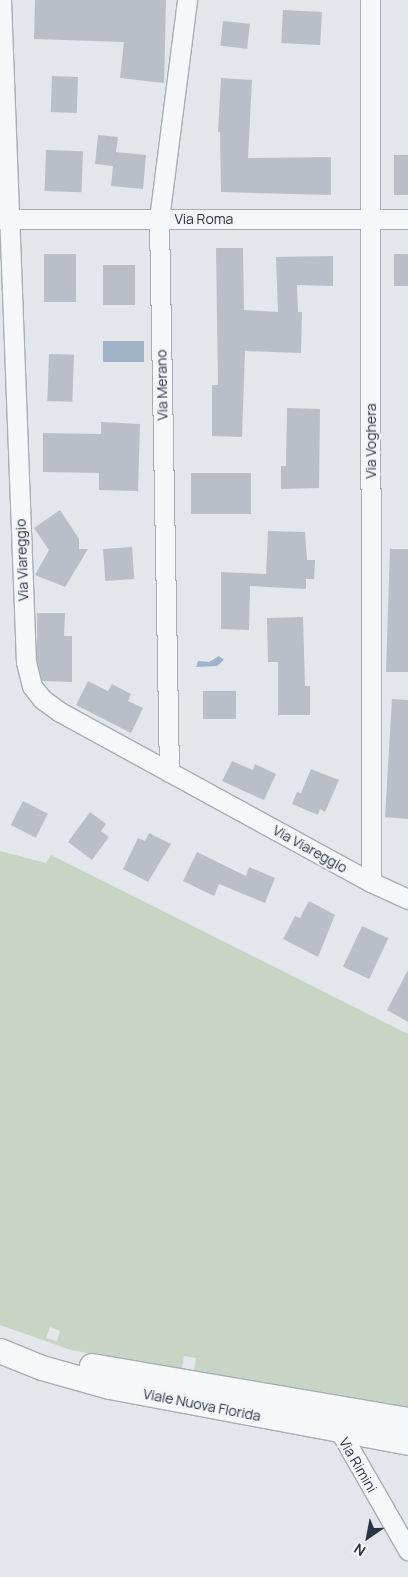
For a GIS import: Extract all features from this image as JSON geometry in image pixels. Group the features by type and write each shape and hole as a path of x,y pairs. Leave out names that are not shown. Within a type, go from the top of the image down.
{"street":[{"name":"Via Viareggio","path":"1,0 4,219 26,662 30,681 38,695 51,706 371,882 408,899"},
{"name":"Via Merano","path":"168,772 159,219 187,0"},
{"name":"Via Voghera","path":"370,0 372,219 371,882"},
{"name":"Via Roma","path":"4,219 408,219"},
{"name":"Viale Nuova Florida","path":"0,1335 35,1350 100,1368 326,1404 408,1420"},
{"name":"Viale Nuova Florida","path":"0,1350 42,1368 110,1387 408,1443"},
{"name":"Via Rimini","path":"326,1404 338,1430 408,1550"}],"green space":[{"path":"0,851 46,863 51,855 408,1034 408,1413 71,1350 0,1325","holes":["50,1327 60,1331 57,1341 46,1338","184,1356 196,1358 194,1370 182,1368"]}],"water":[{"path":"103,341 144,341 144,362 103,362"},
{"path":"219,656 224,660 217,666 196,667 198,661 209,662"}],"building":[{"path":"35,0 166,0 164,83 120,78 124,42 34,39"},
{"path":"283,10 322,12 320,45 281,43"},
{"path":"223,21 250,24 247,49 220,46"},
{"path":"52,76 78,77 77,113 51,112"},
{"path":"221,78 252,80 248,158 331,157 331,195 221,192 220,132 218,132"},
{"path":"98,135 118,137 116,152 146,155 143,189 111,186 113,166 95,164"},
{"path":"46,150 83,151 82,192 45,191"},
{"path":"394,155 408,155 408,195 394,195"},
{"path":"216,248 243,248 244,310 278,312 276,257 333,256 333,286 297,285 298,312 302,312 301,353 245,351 242,437 212,436 212,385 218,385"},
{"path":"44,254 76,254 76,302 44,302"},
{"path":"394,254 408,254 408,286 394,286"},
{"path":"103,265 135,265 135,305 103,305"},
{"path":"49,354 74,355 72,402 47,401"},
{"path":"287,408 320,409 319,488 281,489 281,466 286,466"},
{"path":"101,422 140,424 138,491 99,490 99,473 43,472 43,433 101,434"},
{"path":"191,473 251,473 251,514 191,514"},
{"path":"60,510 79,539 79,549 88,549 65,587 35,575 49,550 34,528"},
{"path":"268,531 305,532 307,560 315,560 314,579 306,579 306,589 250,586 249,630 221,629 221,572 266,574"},
{"path":"132,547 134,579 105,581 103,549"},
{"path":"390,549 408,549 408,672 386,672"},
{"path":"37,613 65,613 64,636 72,636 72,682 42,681 37,660"},
{"path":"303,617 305,686 310,686 310,715 278,715 278,662 268,662 267,618"},
{"path":"88,681 108,691 112,684 131,694 128,701 143,708 131,733 76,705"},
{"path":"203,691 236,691 236,719 203,719"},
{"path":"392,699 408,700 408,819 385,817"},
{"path":"232,761 253,770 255,764 276,774 264,800 222,781"},
{"path":"311,769 339,780 325,812 320,809 318,815 292,804 297,792 301,793"},
{"path":"23,801 48,814 36,838 11,825"},
{"path":"90,812 106,824 101,831 109,837 92,860 68,842"},
{"path":"149,833 171,844 148,882 123,869 138,838 145,841"},
{"path":"197,852 246,876 249,867 275,878 265,903 219,884 214,896 183,881"},
{"path":"309,901 335,915 318,957 283,939 295,916 300,918"},
{"path":"362,926 388,938 369,979 343,967"},
{"path":"408,970 408,1022 387,1010"}]}
